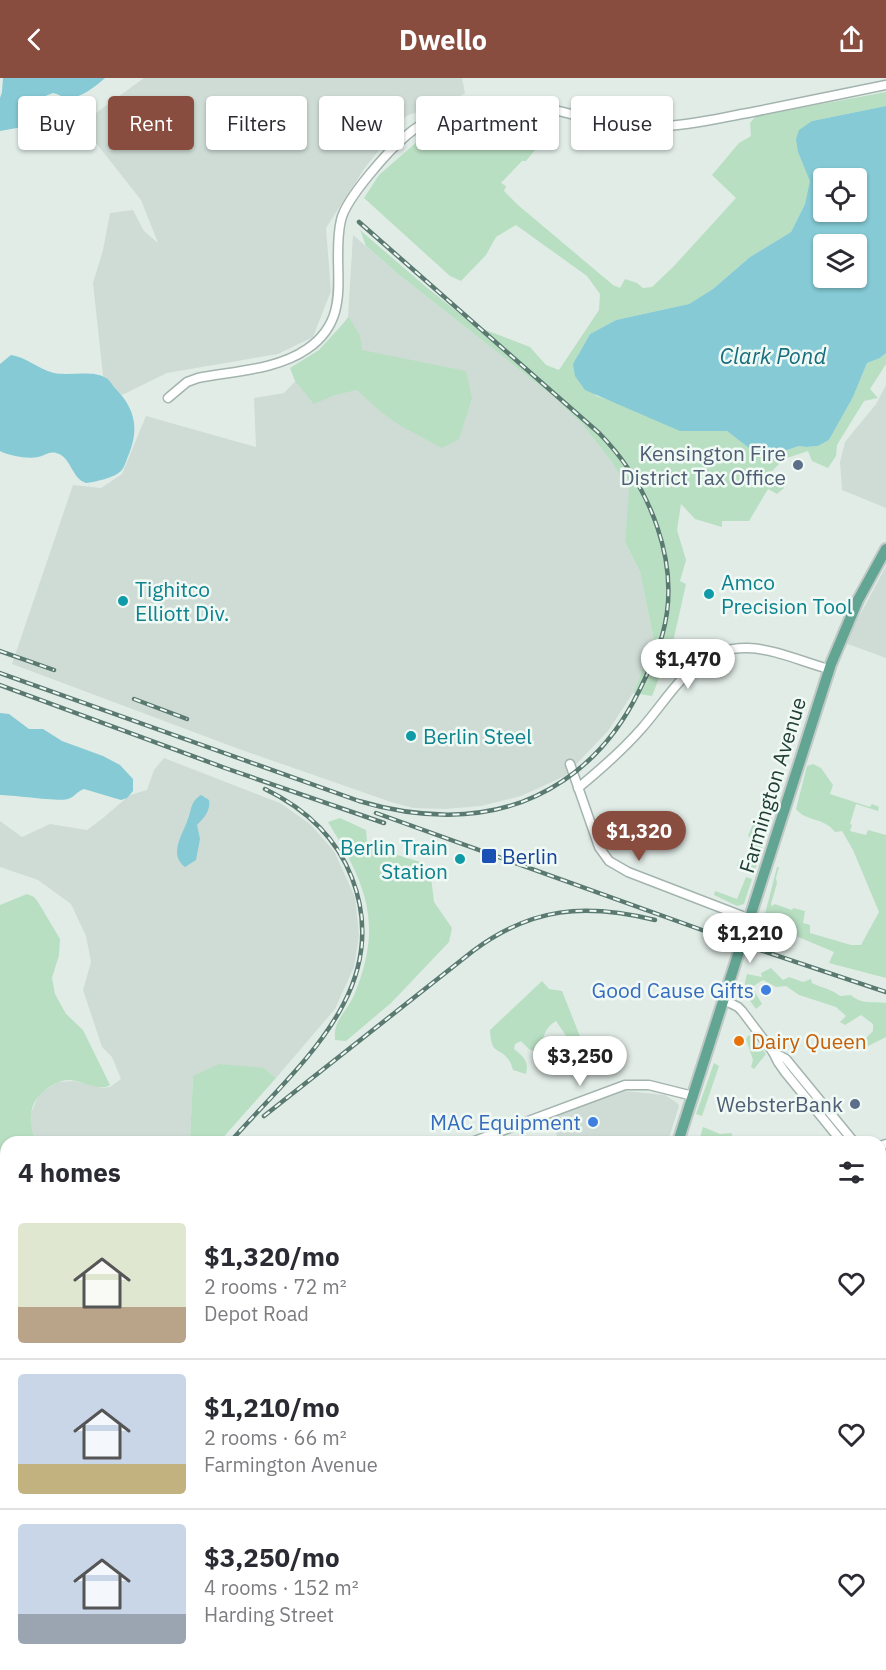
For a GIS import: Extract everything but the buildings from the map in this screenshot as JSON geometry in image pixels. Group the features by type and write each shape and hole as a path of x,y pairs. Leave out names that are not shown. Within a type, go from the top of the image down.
{"main road":[{"name":"Farmington Avenue","path":"680,1136 829,669 855,608 886,549"}],"street":[{"path":"168,398 187,382 285,360 309,348 319,339 334,315 338,302 339,232 345,210 394,147 421,125 438,116 477,103 520,101 600,121 664,126 706,121 886,85"},
{"path":"578,788 637,734 684,676 708,658 728,650 749,648 829,669"},
{"path":"570,764 599,847 614,866 750,919"},
{"path":"724,1000 738,1007 774,1052 784,1057 789,1070 829,1120 838,1136"},
{"path":"488,1136 625,1085 649,1085 693,1096"},
{"path":"829,1120 847,1136"}],"shaded area":[{"path":"144,78 462,78 465,93 460,96 416,96 416,113 404,119 404,96 319,96 319,150 379,150 326,228 331,291 313,337 278,354 167,373 122,395 103,376 93,283 103,250 110,213 133,210 144,231 158,243 141,200 96,143 96,113 108,104 108,150 194,150 194,96 119,96"},
{"path":"353,235 398,274 554,397 583,425 630,490 625,542 640,572 654,641 633,693 608,731 565,776 521,796 481,806 445,809 413,808 239,749 12,664 73,485 101,488 122,474 146,416 256,447 254,398 284,393 326,349 348,317"},
{"path":"886,385 886,508 842,490 840,462 845,442 876,404"},
{"path":"886,566 886,658 845,643"},
{"path":"164,758 280,803 310,824 334,851 355,897 359,935 354,967 335,1009 276,1078 264,1068 193,1076 190,1136 34,1136 31,1130 31,1113 39,1094 58,1082 73,1081 103,1088 110,1087 121,1079 112,1057 102,1047 83,990 91,962 86,936 71,904 38,880 0,867 0,821 22,837 50,824 87,830 130,795 147,790 154,770"},
{"path":"625,1091 665,1095 679,1106 670,1136 557,1136 550,1118"}],"green space":[{"path":"886,92 886,106 812,121 798,152 811,181 805,204 791,232 750,257 713,289 689,304 616,320 590,334 578,355 596,396 705,430 727,431 758,455 766,457 799,446 818,446 829,440 853,397 867,363 886,353 886,364 870,389 878,398 864,401 837,445 836,456 828,468 812,461 808,451 784,459 770,473 784,488 777,494 768,489 749,521 722,521 722,527 695,519 681,504 677,530 686,560 680,581 686,584 673,642 652,696 633,693 654,641 640,572 625,542 629,490 611,461 583,425 554,397 398,274 366,246 360,230 475,326 530,347 546,365 559,370 599,310 600,294 587,276 516,225 496,237 486,255 461,281 450,276 364,198 379,175 416,143 416,150 535,150 501,183 506,186 504,191 613,285 620,288 625,279 643,288 652,287 736,198 712,175 739,143 751,136 750,123 756,116"},
{"path":"349,317 360,336 362,350 466,371 472,398 459,439 442,448 401,426 381,412 357,390 335,395 314,404 295,381 290,368 319,350"},
{"path":"813,764 821,768 833,785 830,794 870,807 872,804 879,807 878,811 856,804 850,831 866,835 868,830 886,835 886,978 829,963 834,952 791,934 772,923 763,922 777,867 779,867 777,883 772,906 775,904 792,910 793,908 805,911 803,923 810,925 810,933 851,945 861,945 879,912 853,850 842,831 835,832 826,824 805,816 796,809 807,766"},
{"path":"764,815 772,817 754,873 737,866 739,861 746,862 754,839 748,836 753,824 760,826"},
{"path":"340,818 366,830 367,841 375,848 420,862 431,877 434,902 452,928 449,942 391,1003 346,1041 335,1040 336,1027 354,995 363,970 368,947 369,925 361,885 328,822"},
{"path":"746,877 752,879 744,904 737,906 714,895 715,891 737,899"},
{"path":"27,894 38,902 60,939 59,955 52,978 55,994 66,1014 83,1030 110,1085 91,1086 70,1080 51,1086 41,1093 33,1105 31,1126 34,1136 0,1136 0,905"},
{"path":"771,968 783,980 789,977 803,982 811,979 812,983 840,996 851,995 863,1001 886,1003 886,1037 864,1048 864,1040 873,1031 873,1024 861,1015 845,1025 840,1022 846,1016 836,1007 799,995 786,986 776,987 763,980 752,987 762,1004 756,1009 746,993 747,974 762,977 761,973"},
{"path":"542,981 549,989 562,991 587,1054 566,1048 571,1043 556,1021 546,1030 540,1051 532,1050 521,1041 515,1044 514,1049 526,1062 526,1074 513,1070 509,1060 496,1050 492,1044 490,1030"},
{"path":"751,1035 766,1054 754,1069 751,1067 753,1060 746,1039"},
{"path":"714,1063 719,1066 702,1116 696,1114"},
{"path":"219,1064 264,1068 276,1078 224,1136 190,1136 193,1076"},
{"path":"703,1127 720,1134 732,1133 732,1136 701,1136"}],"water":[{"path":"3,78 105,78 77,96 61,96 53,93 46,96 18,96 18,128 0,131"},
{"name":"Clark Pond","path":"886,106 886,353 867,363 853,397 829,440 818,446 799,446 766,457 758,455 727,431 680,431 585,390 575,376 573,364 590,334 616,320 689,304 713,289 750,257 791,232 805,204 810,181 798,152 796,139 799,130 812,121"},
{"path":"11,355 54,373 93,374 109,380 126,402 133,418 132,444 121,471 109,478 86,483 77,477 65,458 56,453 29,458 0,451 0,364"},
{"path":"0,713 9,714 29,729 43,729 62,741 103,756 120,765 133,779 133,791 127,798 121,800 84,789 64,800 0,795"},
{"path":"201,795 209,800 209,807 197,825 200,839 196,860 185,867 178,856 178,844 193,803"}],"railway":[{"path":"0,673 359,801 426,814 448,815 493,810 536,796 569,777 609,738 630,708 649,671 662,636 667,609 668,581 664,554 657,527 646,501 633,476 599,433 359,222"},
{"path":"0,651 54,670"},
{"path":"0,685 225,768 384,823"},
{"path":"134,699 187,719"},
{"path":"236,1136 309,1055 332,1024 350,991 360,956 362,918 352,878 345,863 328,836 317,825 293,805 265,789"},
{"path":"376,813 727,939 886,992"},
{"path":"264,1116 473,951 516,925 538,917 582,911 605,911 655,920"}],"place":[{"name":"Kensington Fire District Tax Office","path":"798,465"},
{"name":"Amco Precision Tool","path":"709,594"},
{"name":"Tighitco Elliott Div.","path":"123,601"},
{"name":"Berlin Steel","path":"411,736"},
{"name":"Berlin","path":"489,856"},
{"name":"Berlin Train Station","path":"460,859"},
{"name":"Good Cause Gifts","path":"766,990"},
{"name":"Dairy Queen","path":"739,1041"},
{"name":"WebsterBank","path":"855,1104"},
{"name":"MAC Equipment","path":"593,1122"}]}
